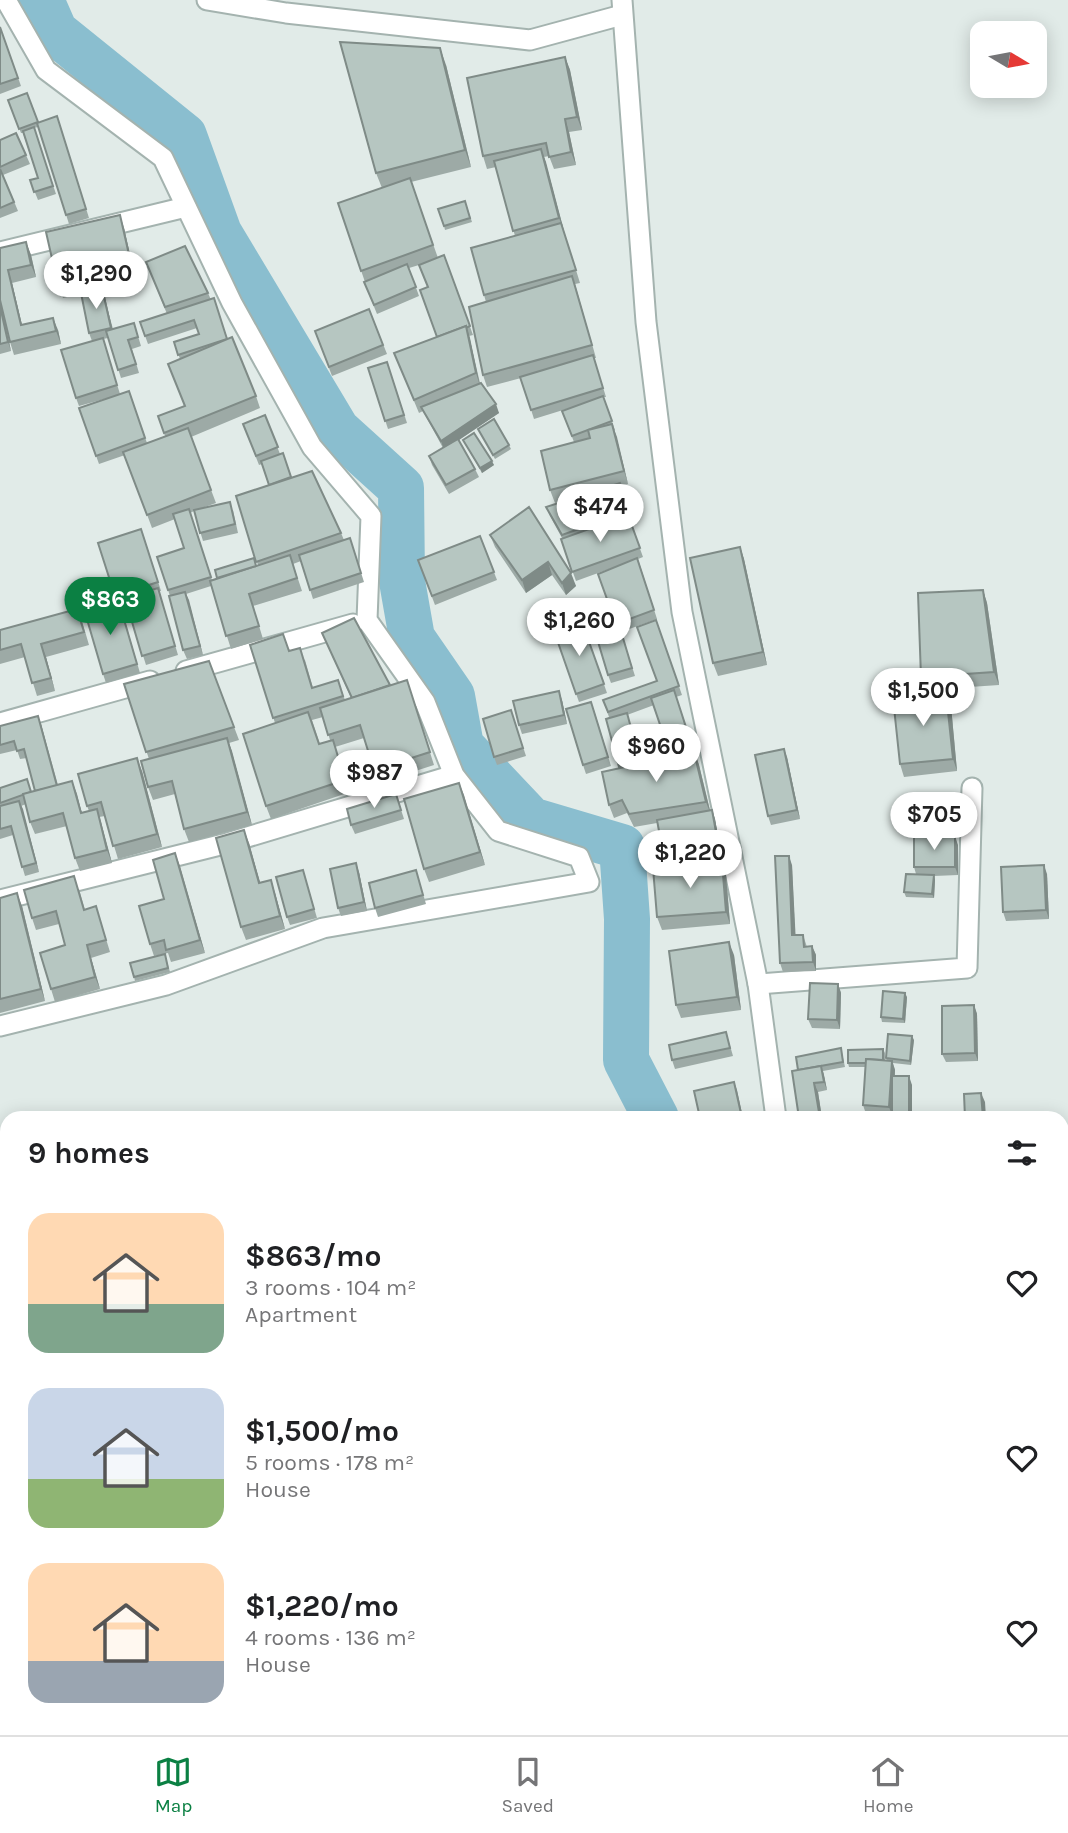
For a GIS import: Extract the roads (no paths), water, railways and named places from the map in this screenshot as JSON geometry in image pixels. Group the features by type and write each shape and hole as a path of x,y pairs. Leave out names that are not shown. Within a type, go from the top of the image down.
{"street":[{"path":"0,1026 166,985 323,928 589,882 579,857 498,831 454,775 425,702 367,620 371,516 312,447 232,303 163,158 46,70 3,0"},
{"path":"207,0 286,13 530,40 622,8 646,322 682,612 758,984 775,1111"},
{"path":"0,252 186,207"},
{"path":"0,723 367,620"},
{"path":"0,900 224,844 454,775"},
{"path":"758,984 967,968 972,788"}],"waterway":[{"path":"41,0 55,32 184,136 219,233 337,430 401,488 402,581 412,638 452,696 461,746 531,820 622,847 627,919 626,1060 652,1111"}]}
